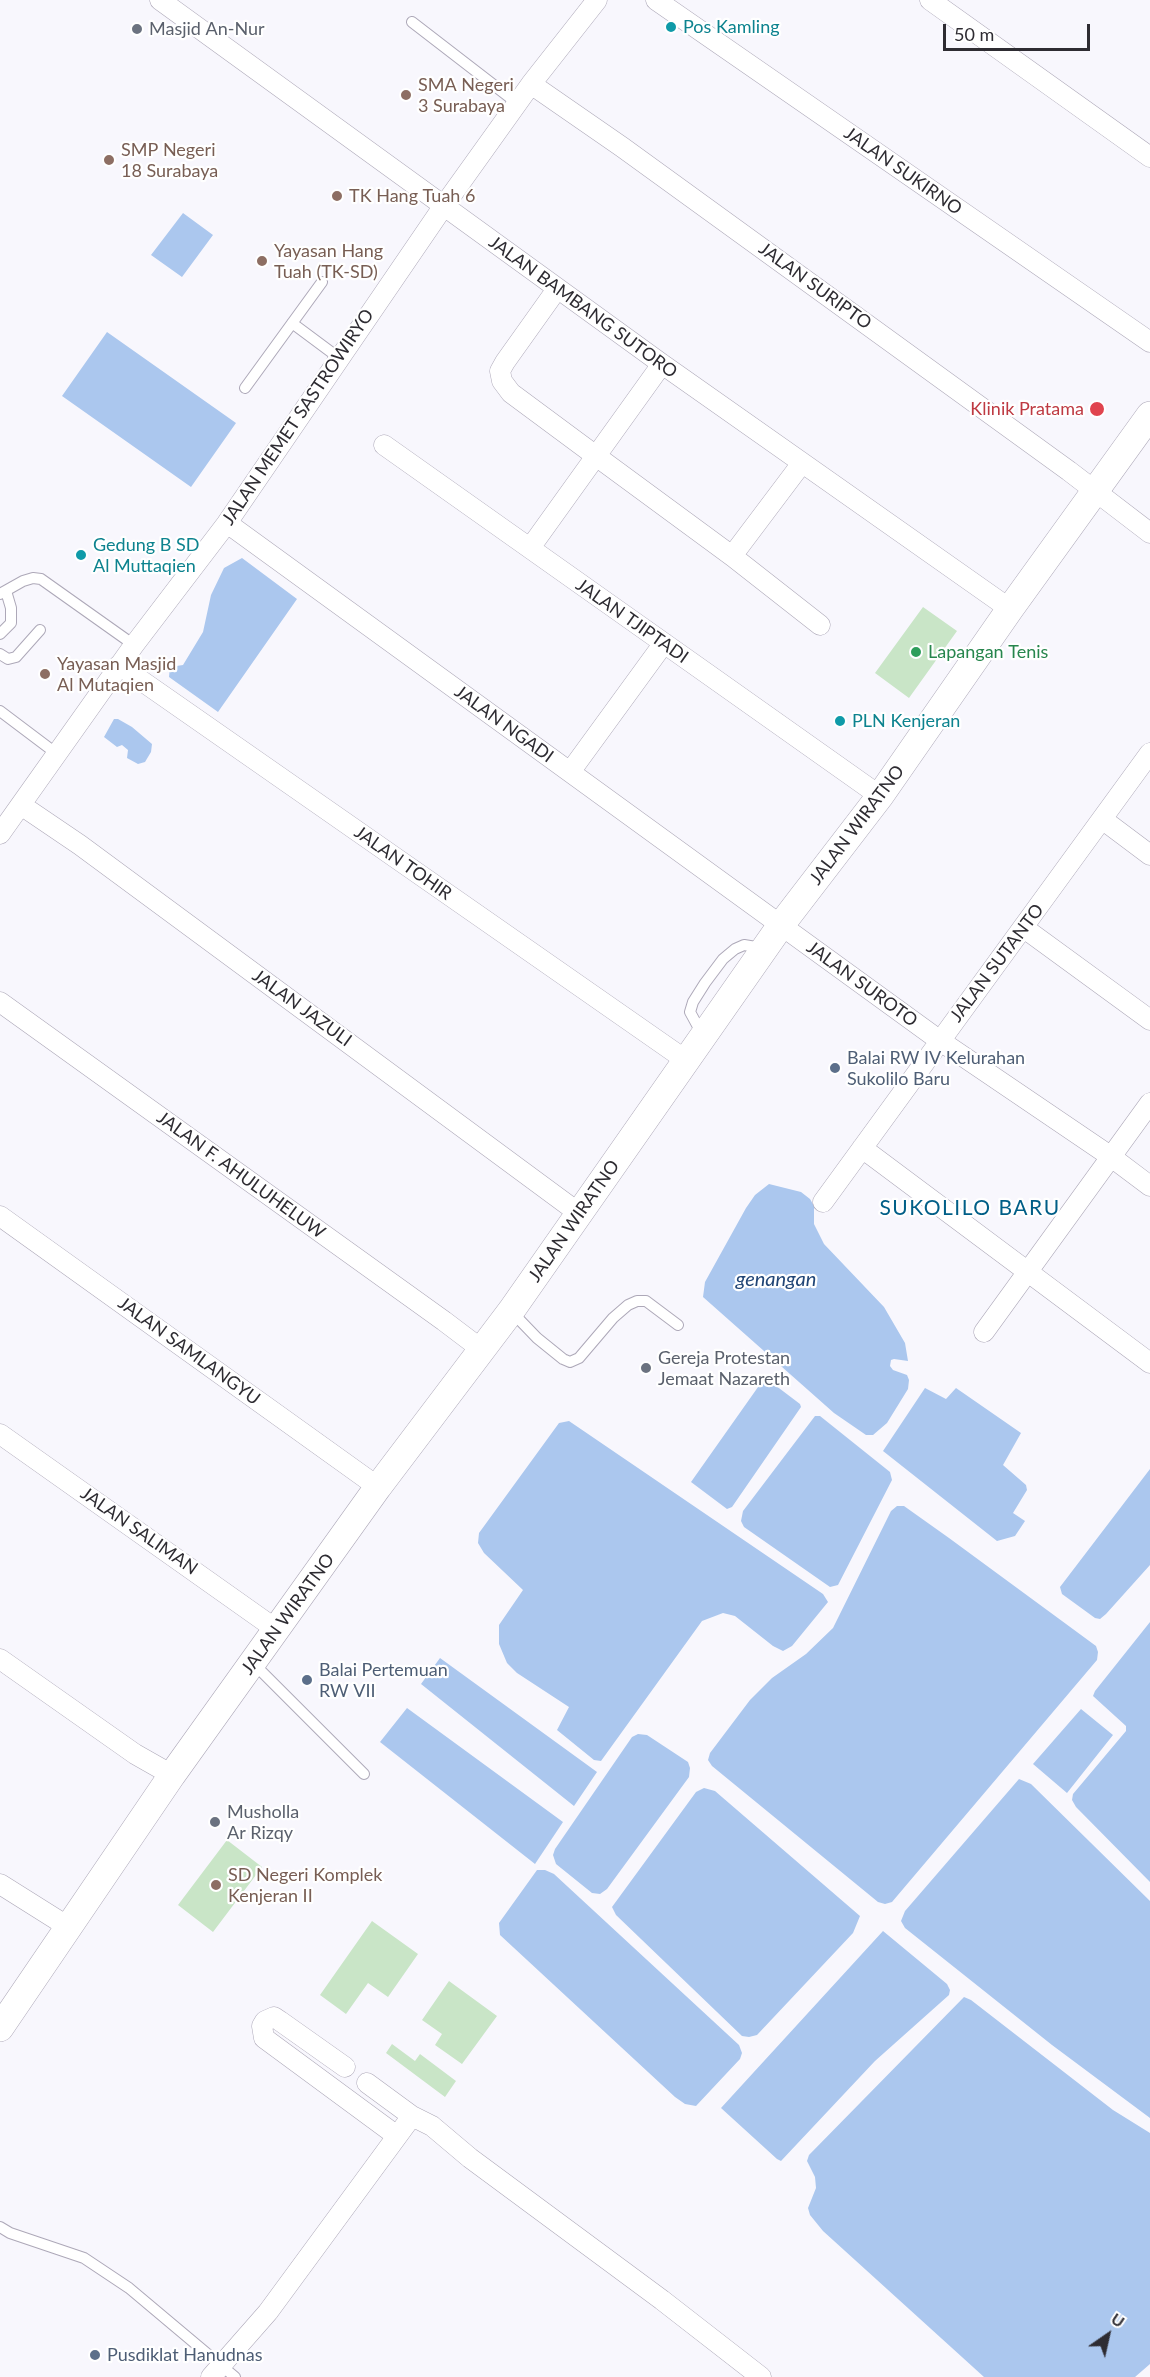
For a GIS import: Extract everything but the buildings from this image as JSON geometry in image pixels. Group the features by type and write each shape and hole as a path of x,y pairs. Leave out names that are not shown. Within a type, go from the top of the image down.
{"main road":[{"name":"JALAN WIRATNO","path":"0,2028 172,1775 378,1487 511,1311 781,925 880,796 1010,609 1096,493 1150,415"}],"street":[{"name":"JALAN BAMBANG SUTORO","path":"160,0 442,207 1010,609"},
{"name":"JALAN MEMET SASTROWIRYO","path":"0,834 134,645 227,522 442,207 531,84 597,0"},
{"name":"JALAN SUKIRNO","path":"656,0 1150,342"},
{"path":"930,0 1150,157"},
{"name":"JALAN SURIPTO","path":"531,84 622,147 1150,533"},
{"path":"557,289 501,371 502,381 511,393 732,556 820,625"},
{"path":"530,548 662,364"},
{"name":"JALAN TJIPTADI","path":"384,445 880,796"},
{"path":"732,556 802,463"},
{"name":"JALAN NGADI","path":"227,522 781,925"},
{"path":"570,772 664,643"},
{"name":"JALAN TOHIR","path":"120,665 687,1061"},
{"name":"JALAN SUTANTO","path":"824,1202 939,1040 1024,928 1150,753"},
{"name":"JALAN JAZULI","path":"21,805 80,845 580,1214"},
{"path":"1102,819 1150,855"},
{"name":"JALAN SUROTO","path":"781,925 939,1040 1110,1156 1150,1186"},
{"path":"1024,928 1150,1020"},
{"name":"JALAN F. AHULUHELUW","path":"0,1002 444,1321 481,1350"},
{"path":"984,1332 1150,1102"},
{"path":"862,1148 1150,1363"},
{"name":"JALAN SAMLANGYU","path":"0,1216 378,1487"},
{"name":"JALAN SALIMAN","path":"0,1434 277,1630"},
{"path":"0,1659 135,1754 172,1775"},
{"path":"0,1884 70,1928"},
{"path":"345,2067 274,2017 265,2021 262,2026 264,2038 397,2136"},
{"path":"367,2083 412,2116 432,2126 470,2158 662,2300 761,2377"},
{"path":"222,2373 412,2116"}],"lane":[{"path":"412,22 517,103"},
{"path":"245,388 322,282"},
{"path":"292,323 339,358"},
{"path":"0,634 10,623 11,609 3,592 33,578 41,579 134,645"},
{"path":"0,654 8,659 16,657 40,630"},
{"path":"0,711 57,754"},
{"path":"511,1311 537,1338 570,1362 579,1358 613,1318 628,1305 637,1301 646,1300 678,1325"},
{"path":"253,1663 364,1774"},
{"path":"0,2227 10,2233 84,2258 129,2288 222,2373"}],"green space":[{"name":"Lapangan Tenis","path":"923,607 957,631 909,698 875,673"},
{"path":"227,1840 262,1867 213,1932 178,1905"},
{"path":"372,1921 418,1954 388,1997 368,1983 346,2014 320,1995"},
{"path":"449,1981 497,2016 462,2064 435,2045 442,2034 422,2020"},
{"path":"392,2044 415,2061 420,2054 456,2081 445,2097 386,2053"}],"water":[{"path":"183,213 213,235 182,277 151,255"},
{"path":"107,332 236,423 191,487 62,396"},
{"path":"242,558 297,599 218,712 169,677 170,667 183,665 203,632 211,595 224,568"},
{"path":"114,719 132,727 152,744 151,752 145,762 138,764 127,758 128,750 122,745 117,747 104,737"},
{"name":"genangan","path":"769,1184 801,1192 810,1199 814,1206 814,1224 824,1244 884,1307 905,1343 908,1361 894,1359 891,1360 890,1366 893,1370 907,1375 908,1389 887,1423 873,1435 866,1435 834,1413 703,1297 705,1282 746,1208 755,1195"},
{"path":"767,1379 801,1407 732,1507 727,1509 691,1482 763,1380"},
{"path":"925,1388 946,1399 956,1388 1021,1433 1003,1465 1026,1485 1027,1490 1013,1513 1025,1521 1015,1536 997,1541 883,1451"},
{"path":"815,1416 820,1416 890,1472 892,1480 838,1585 830,1587 744,1527 741,1521 743,1511"},
{"path":"569,1421 823,1594 828,1602 792,1646 783,1651 773,1646 735,1616 723,1613 702,1621 601,1761 594,1760 557,1730 569,1707 517,1673 507,1663 499,1644 499,1625 523,1590 484,1553 478,1543 479,1533 559,1423"},
{"path":"1150,1469 1150,1565 1106,1614 1100,1619 1095,1618 1062,1594 1060,1587"},
{"path":"897,1506 904,1506 949,1538 1096,1646 1098,1652 1097,1660 892,1902 885,1904 878,1902 712,1766 708,1760 710,1753 750,1700 772,1678 806,1654 833,1628 891,1511"},
{"path":"1150,1622 1150,1882 1076,1807 1072,1800 1073,1794 1126,1731 1126,1726 1093,1696 1095,1691"},
{"path":"440,1658 597,1772 574,1806 421,1684"},
{"path":"407,1708 563,1822 535,1864 380,1742"},
{"path":"1081,1709 1113,1735 1067,1793 1033,1764"},
{"path":"638,1734 647,1735 688,1762 689,1777 607,1889 600,1894 592,1893 556,1864 553,1855 632,1737"},
{"path":"1019,1779 1031,1784 1150,1901 1150,2118 1052,2045 905,1928 901,1921 905,1911"},
{"path":"704,1788 715,1791 860,1916 853,1933 757,2035 749,2037 742,2036 616,1915 612,1907 696,1792"},
{"path":"537,1870 545,1870 554,1874 739,2045 742,2053 740,2059 696,2106 685,2104 675,2097 500,1935 499,1923"},
{"path":"883,1931 947,1984 950,1990 949,1995 875,2061 781,2161 721,2108"},
{"path":"964,1997 971,2000 1113,2110 1150,2133 1150,2364 1135,2377 984,2377 823,2231 810,2215 808,2208 816,2188 815,2177 807,2161 809,2155"}],"place":[{"name":"Pos Kamling","path":"671,27"},
{"name":"Masjid An-Nur","path":"137,29"},
{"name":"SMA Negeri 3 Surabaya","path":"406,95"},
{"name":"SMP Negeri 18 Surabaya","path":"109,160"},
{"name":"TK Hang Tuah 6","path":"337,196"},
{"name":"Yayasan Hang Tuah (TK-SD)","path":"262,261"},
{"name":"Klinik Pratama","path":"1097,409"},
{"name":"Gedung B SD Al Muttaqien","path":"81,555"},
{"name":"Lapangan Tenis","path":"916,652"},
{"name":"Yayasan Masjid Al Mutaqien","path":"45,674"},
{"name":"PLN Kenjeran","path":"840,721"},
{"name":"Balai RW IV Kelurahan Sukolilo Baru","path":"835,1068"},
{"name":"Gereja Protestan Jemaat Nazareth","path":"646,1368"},
{"name":"Balai Pertemuan RW VII","path":"307,1680"},
{"name":"Musholla Ar Rizqy","path":"215,1822"},
{"name":"SD Negeri Komplek Kenjeran II","path":"216,1885"},
{"name":"Pusdiklat Hanudnas","path":"95,2355"}],"district":[{"name":"SUKOLILO BARU","path":"970,1208"}]}
